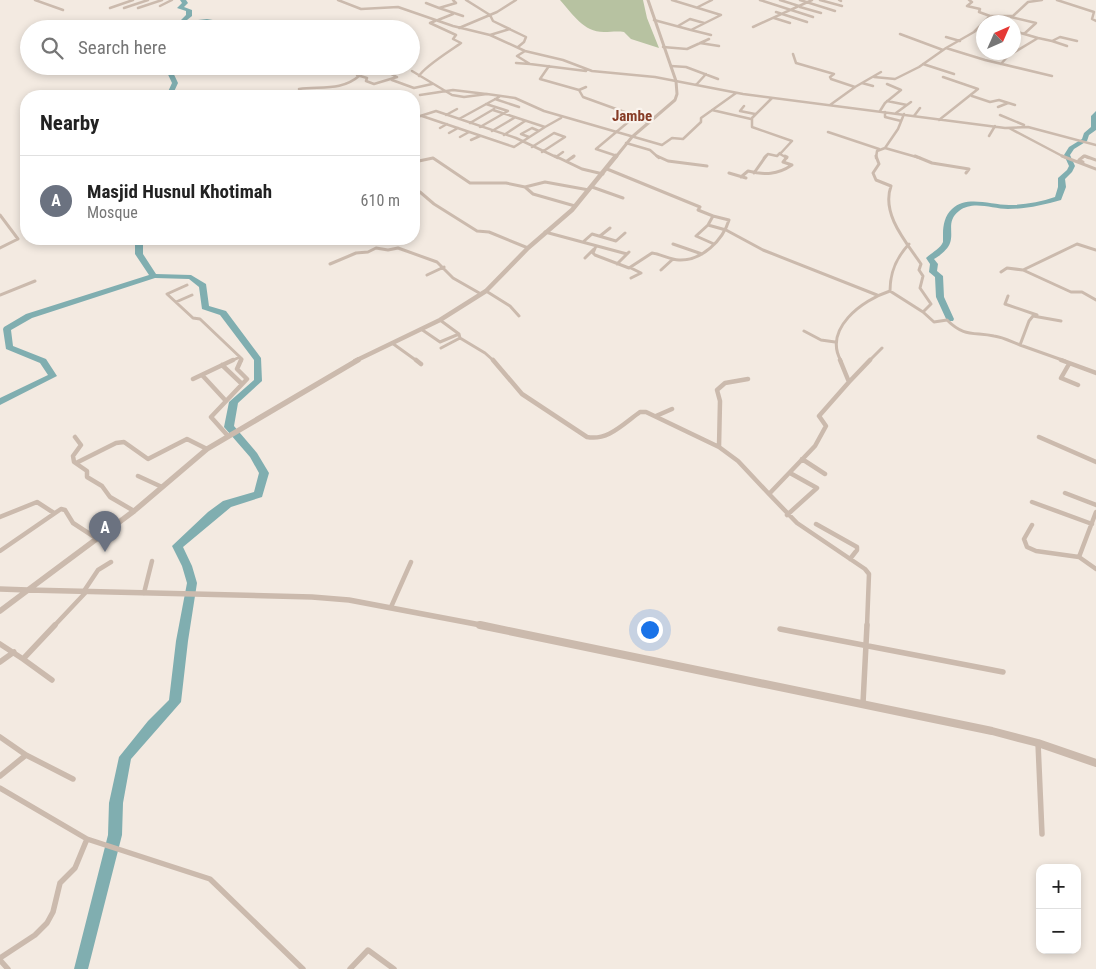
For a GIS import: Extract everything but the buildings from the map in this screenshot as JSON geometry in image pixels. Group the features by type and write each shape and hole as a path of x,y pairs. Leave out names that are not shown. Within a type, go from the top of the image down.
{"street":[{"path":"35,0 63,10"},
{"path":"110,8 133,0"},
{"path":"124,8 148,0"},
{"path":"138,8 162,0"},
{"path":"160,6 172,0"},
{"path":"338,0 362,9 398,7 459,28 490,35 526,51 563,60 592,71"},
{"path":"440,8 456,3 455,0"},
{"path":"466,0 489,14 493,21 526,37 524,42 518,46"},
{"path":"459,28 503,9 516,0"},
{"path":"0,611 134,511 207,449 392,343 440,320 486,291 528,248 575,206 603,174 626,143 675,100 677,94 676,81 648,0"},
{"path":"672,0 721,15 691,30"},
{"path":"698,7 712,0"},
{"path":"760,0 813,17"},
{"path":"780,0 821,13"},
{"path":"800,0 836,11"},
{"path":"753,27 814,0"},
{"path":"820,0 842,6"},
{"path":"969,0 972,2 967,6 980,9 979,12 987,15"},
{"path":"1014,15 1020,7 1028,2 1042,0"},
{"path":"1057,0 1094,12 1092,19 1096,21"},
{"path":"426,3 463,16"},
{"path":"776,12 807,22"},
{"path":"420,74 422,69 436,62 461,43 453,39 456,35 430,23 453,14"},
{"path":"774,18 790,23"},
{"path":"678,26 690,19 704,23"},
{"path":"1021,19 1036,23 1024,34"},
{"path":"654,20 711,35"},
{"path":"444,29 451,25"},
{"path":"490,35 510,29"},
{"path":"874,77 895,79 923,64 944,49 960,41 967,34 976,30"},
{"path":"1021,33 1067,46"},
{"path":"900,34 944,49 1052,76"},
{"path":"946,37 960,41"},
{"path":"1052,41 1060,37 1078,41"},
{"path":"1001,64 1008,56 1038,38"},
{"path":"663,47 687,49 709,39"},
{"path":"700,43 719,46"},
{"path":"526,51 518,55 530,64"},
{"path":"793,54 796,63 834,74 830,77 831,79 855,87"},
{"path":"521,58 516,63 676,81 736,93 939,120 1009,128 1028,127"},
{"path":"682,66 687,62"},
{"path":"923,64 954,74"},
{"path":"548,66 540,79 580,90 586,86"},
{"path":"671,66 682,66 718,79"},
{"path":"830,105 855,87 881,72"},
{"path":"696,85 706,74"},
{"path":"300,89 314,86 340,86 352,82 359,76 367,78 366,81 374,84 397,77 393,75"},
{"path":"419,76 452,95 464,97 487,94"},
{"path":"939,120 972,96 978,89 943,77"},
{"path":"392,80 414,88 432,84"},
{"path":"862,83 872,86"},
{"path":"880,111 901,90 886,84"},
{"path":"420,95 441,89 460,88 515,98 544,111 662,145 672,138 680,140 701,122 701,118 736,93"},
{"path":"580,90 583,97 630,114 633,118 648,122"},
{"path":"768,94 778,96 780,99"},
{"path":"459,119 499,96"},
{"path":"972,96 990,102 999,100 1015,105"},
{"path":"751,120 772,98"},
{"path":"495,99 519,107"},
{"path":"887,102 907,105"},
{"path":"896,113 911,102"},
{"path":"998,107 1008,103"},
{"path":"480,127 508,111 486,104"},
{"path":"744,106 740,111 755,114"},
{"path":"470,123 497,107"},
{"path":"914,116 920,108"},
{"path":"446,114 457,109"},
{"path":"493,110 545,127"},
{"path":"712,110 751,120"},
{"path":"422,116 436,111 446,114 522,141 542,152 582,169 603,174"},
{"path":"885,112 885,117 901,121"},
{"path":"885,148 898,129 904,114"},
{"path":"1000,115 1028,127 1096,145"},
{"path":"422,116 514,147 539,130 562,118"},
{"path":"492,131 514,118"},
{"path":"617,156 596,148 633,118"},
{"path":"751,120 754,128 792,140 777,156 768,154 760,162 754,173"},
{"path":"504,135 525,121"},
{"path":"440,128 447,124"},
{"path":"989,136 995,126"},
{"path":"448,133 458,128"},
{"path":"529,137 521,134 532,128 539,130"},
{"path":"1009,128 1063,157 1096,168"},
{"path":"460,137 469,132"},
{"path":"828,132 879,149 885,148 925,159 930,163 961,166 968,169 966,173"},
{"path":"532,147 554,133 565,137 542,152"},
{"path":"480,136 473,140 488,139"},
{"path":"626,143 650,150 659,158 668,161 707,166"},
{"path":"879,149 876,155 880,164 873,171 874,178 891,186 887,195 892,219 920,264 922,293 931,304 923,312"},
{"path":"556,157 562,152"},
{"path":"729,173 743,177 747,171 767,176 792,165 783,161 788,157 780,153"},
{"path":"567,161 574,156"},
{"path":"1096,160 1084,156 1079,160 1096,168"},
{"path":"420,161 433,158 470,183 506,183 525,187 545,182 591,188 623,198"},
{"path":"606,169 699,206 698,210 729,220 726,230 702,254 690,259 673,259 652,253 631,268"},
{"path":"525,187 533,194 575,206"},
{"path":"420,192 434,204 476,231 489,232 528,248"},
{"path":"0,215 18,239 0,248"},
{"path":"713,216 708,225 696,236 714,244"},
{"path":"708,225 726,230 763,250 877,295"},
{"path":"600,236 610,228"},
{"path":"545,232 628,253 617,264"},
{"path":"583,242 592,234 616,241 625,233"},
{"path":"673,244 702,254"},
{"path":"890,291 890,275 895,262 909,244"},
{"path":"1024,270 1077,244 1096,250"},
{"path":"585,258 596,246"},
{"path":"596,246 593,253 595,255 641,272 632,278"},
{"path":"330,264 356,253 368,252 376,248 386,250 398,248 437,262 444,266 453,278 481,294"},
{"path":"661,270 673,259"},
{"path":"427,275 444,266"},
{"path":"1001,272 1007,268 1024,270 1071,292 1082,292 1096,300"},
{"path":"0,295 35,281"},
{"path":"187,285 167,294 193,318 200,319 240,357 242,360 237,369 248,378 211,417 230,435"},
{"path":"486,291 510,306 519,316"},
{"path":"849,382 834,348 842,324 877,295 890,291 923,312 934,322 947,320 955,328 967,334 995,336 1096,373"},
{"path":"176,302 192,295"},
{"path":"1008,296 1005,304 1061,321"},
{"path":"1020,344 1030,318 1038,315"},
{"path":"440,320 496,363 522,394 587,437 598,439 608,435 640,412 646,412 719,447 738,461 787,515 869,574 864,703"},
{"path":"421,329 441,342 459,336"},
{"path":"804,331 821,340 835,342"},
{"path":"441,348 459,336"},
{"path":"392,343 421,364"},
{"path":"769,494 815,446 825,427 819,418 822,410 882,348"},
{"path":"193,379 240,357"},
{"path":"1069,364 1061,378 1078,385"},
{"path":"222,365 242,384"},
{"path":"202,375 226,401"},
{"path":"719,447 720,401 717,390 725,383 748,379"},
{"path":"656,416 672,409"},
{"path":"75,436 81,445 73,456 76,464 87,471 87,477 102,486 107,494 134,511"},
{"path":"1039,437 1096,462"},
{"path":"76,464 116,443 124,442 148,460 187,439 207,449"},
{"path":"802,459 825,474"},
{"path":"787,515 817,488 790,473"},
{"path":"138,476 162,487"},
{"path":"1065,493 1096,505"},
{"path":"0,517 37,502 54,514"},
{"path":"1032,502 1092,524"},
{"path":"0,551 63,509 73,523 96,538"},
{"path":"1079,557 1096,512"},
{"path":"816,524 857,547 857,550 850,559"},
{"path":"1032,525 1024,539 1027,547 1036,551 1079,557 1096,569"},
{"path":"144,593 152,561"},
{"path":"23,659 85,591 98,570 110,562"},
{"path":"391,607 411,562"},
{"path":"0,589 312,596 391,607 864,703 992,731 1038,743 1096,763"},
{"path":"780,629 1003,672"},
{"path":"0,644 52,680"},
{"path":"0,662 14,652"},
{"path":"0,737 26,754 73,779"},
{"path":"1038,743 1042,834"},
{"path":"0,776 26,754"},
{"path":"0,788 86,839 203,876 216,883 303,969"},
{"path":"8,969 0,959 35,935 47,923 53,912 60,884 75,868 86,839"},
{"path":"350,969 368,950 394,969"}],"green space":[{"path":"560,0 643,0 647,18 659,48 631,39 624,32 604,32 590,29 584,26"}],"waterway":[{"path":"183,0 185,3 180,8 189,10 189,16 184,20"},
{"path":"171,75 175,83 172,90"},
{"path":"950,319 940,297 939,276 933,272 934,264 930,258 937,254 947,242 947,225 952,213 967,204 1014,207 1058,198 1062,187 1061,178 1070,171 1072,166 1067,155 1071,148 1085,140 1086,134 1094,128 1094,116 1096,113"},
{"path":"139,245 139,254 154,276"},
{"path":"0,402 53,376 43,361 9,347 7,329 29,316 154,276"},
{"path":"81,969 115,835 116,803 125,757 152,725 175,702 182,641 192,583 187,566 177,546 227,504 258,494 264,473 254,455 229,427 234,402 258,381 258,360 223,313 205,307 203,286 191,277 154,276"}],"place":[{"name":"Masjid Husnul Khotimah","path":"105,552"}],"district":[{"name":"Jambe","path":"632,116"}]}
